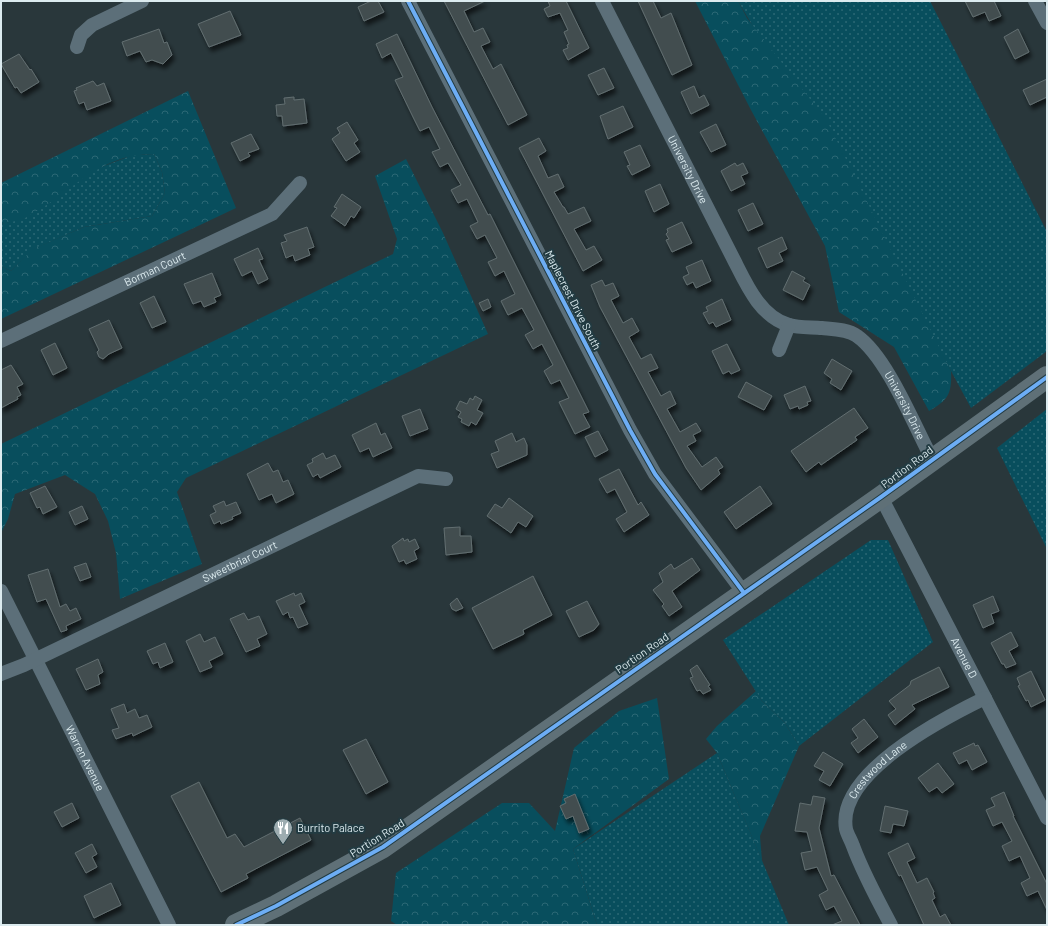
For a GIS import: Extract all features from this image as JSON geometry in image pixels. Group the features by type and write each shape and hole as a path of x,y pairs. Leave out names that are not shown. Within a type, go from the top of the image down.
{"main road":[{"name":"Portion Road","path":"236,925 282,902 383,847 882,497 932,459 1047,377"}],"street":[{"path":"77,47 80,35 92,25 142,1"},
{"name":"Maplecrest Drive South","path":"408,1 630,430 655,474 744,593"},
{"name":"University Drive","path":"602,1 756,300 770,315 788,325 841,330 856,334 870,346 888,373 932,459"},
{"path":"1035,1 1047,23"},
{"name":"Borman Court","path":"1,342 272,214 300,183"},
{"path":"780,350 788,325"},
{"name":"Sweetbriar Court","path":"1,674 36,659 418,476 446,479"},
{"name":"Avenue D","path":"882,497 1047,818"},
{"name":"Warren Avenue","path":"1,591 169,925"},
{"name":"Crestwood Lane","path":"891,925 859,864 846,828 847,814 852,796 862,780 874,768 942,719 985,698"}],"green space":[{"path":"695,1 738,1 747,18 827,121 951,371 951,385 948,396 945,400 929,411 894,347 839,312 825,246 751,110"},
{"path":"738,1 930,1 1047,232 1047,351 971,408 897,271"},
{"path":"188,91 236,208 1,319 1,266 11,271 33,249 84,227 152,216 165,193 162,172 154,154 134,156 116,161 100,168 25,218 1,224 1,183"},
{"path":"154,154 162,172 165,193 152,216 84,227 34,249 11,271 1,266 1,224 24,218 96,169 133,155"},
{"path":"406,159 443,233 488,334 186,478 177,492 202,564 120,599 116,553 108,521 95,494 65,475 15,494 8,519 1,533 1,444 393,254 397,239 375,176"},
{"path":"1047,409 1047,549 997,448"},
{"path":"871,540 888,540 933,642 799,746 785,723 762,701 723,640"},
{"path":"756,691 762,701 785,723 799,746 760,836 762,861 717,753 706,739 717,726"},
{"path":"657,698 669,779 573,849 597,925 397,925 391,921 396,873 502,803 529,803 555,831 574,748 619,711"},
{"path":"717,753 789,925 597,925 573,849"}],"building":[{"path":"371,1 378,1 384,12 364,21 358,7"},
{"path":"444,1 485,1 464,11 474,32 483,28 490,42 481,46 493,69 501,64 527,115 508,125"},
{"path":"548,1 566,1 589,48 568,60 563,50 568,48 567,45 569,44 564,32 568,30 560,13 548,17 544,9 550,6"},
{"path":"638,1 653,1 661,18 671,13 692,65 672,75"},
{"path":"965,1 994,1 1001,16 989,21 985,12 973,17"},
{"path":"230,11 241,35 209,47 198,24"},
{"path":"159,29 164,43 167,42 172,55 163,64 152,60 146,62 140,51 127,56 122,42"},
{"path":"1018,29 1029,52 1015,59 1004,37"},
{"path":"397,34 432,107 488,215 490,214 589,412 583,414 590,427 575,434 559,402 569,398 560,380 551,384 544,371 553,365 542,344 533,349 525,335 534,330 522,308 508,315 501,301 515,294 504,271 495,276 488,262 497,258 485,235 477,239 470,226 478,222 467,199 458,203 451,190 461,185 448,163 440,167 432,152 440,149 429,127 420,131 395,80 403,77 391,53 382,58 376,44"},
{"path":"19,54 39,82 21,93 17,87 15,88 1,64"},
{"path":"604,68 614,88 598,95 588,75"},
{"path":"1047,79 1047,97 1030,105 1023,90"},
{"path":"93,81 97,86 104,83 111,101 87,110 84,102 79,104 74,91 77,90 76,88"},
{"path":"694,86 699,98 704,95 709,105 691,114 681,92"},
{"path":"294,97 294,100 304,99 307,123 283,126 282,116 277,116 276,105 285,104 284,98"},
{"path":"623,106 633,127 608,139 600,116"},
{"path":"347,122 358,140 354,143 360,152 346,161 332,139 340,133 337,128"},
{"path":"716,124 726,145 711,152 700,132"},
{"path":"251,134 259,149 248,153 250,156 240,161 231,143"},
{"path":"539,138 546,151 538,156 548,178 558,174 564,187 554,192 563,207 568,214 584,207 591,221 574,229 586,250 594,246 602,260 583,271 519,148"},
{"path":"640,145 650,166 632,175 627,166 630,165 624,152"},
{"path":"735,163 737,166 743,163 748,173 741,176 745,184 731,191 721,171"},
{"path":"660,184 669,204 654,212 645,191"},
{"path":"342,194 361,207 354,218 351,216 345,226 331,216 337,208 334,207"},
{"path":"753,203 763,224 748,231 738,210"},
{"path":"682,222 692,243 672,252 666,240 669,239 666,234 668,232 667,229"},
{"path":"307,227 314,247 308,249 310,255 295,261 293,255 286,258 281,243 287,241 284,235"},
{"path":"782,237 787,249 779,253 783,261 767,268 758,248"},
{"path":"258,248 263,259 259,260 268,279 258,284 252,271 242,276 234,259"},
{"path":"702,260 711,281 696,288 693,282 687,285 683,277 689,274 686,267"},
{"path":"792,271 805,278 803,281 810,285 803,300 783,290"},
{"path":"212,273 221,295 214,298 216,302 204,307 201,301 193,304 184,284"},
{"path":"602,280 605,286 613,283 619,296 611,300 623,323 632,318 639,331 629,337 641,359 651,354 658,368 648,372 661,396 670,391 676,404 667,409 680,432 696,423 701,431 693,435 696,441 687,446 702,467 716,457 723,467 718,470 720,474 701,490 686,468 600,307 591,285"},
{"path":"154,296 166,322 152,328 140,303"},
{"path":"488,299 491,307 483,311 479,303"},
{"path":"722,299 731,320 716,327 713,322 709,324 703,313 708,311 706,307"},
{"path":"109,320 122,348 109,354 103,359 99,357 97,352 99,350 89,329"},
{"path":"55,343 67,368 53,375 41,350"},
{"path":"727,344 740,370 731,374 729,371 723,374 712,351"},
{"path":"832,359 852,371 841,390 830,383 832,379 824,373"},
{"path":"11,365 23,384 17,387 21,395 17,397 18,399 1,408 1,370"},
{"path":"746,382 772,396 764,410 738,397"},
{"path":"805,386 811,401 807,402 808,405 799,409 798,406 790,409 784,395"},
{"path":"475,396 482,400 477,410 483,413 476,425 471,422 469,426 461,422 462,419 458,417 461,412 456,409 460,401 467,404 470,398 473,400"},
{"path":"854,408 868,428 855,437 857,440 821,465 819,462 806,472 791,451"},
{"path":"420,409 428,429 410,436 402,416"},
{"path":"376,423 381,435 385,433 392,448 373,457 369,448 360,452 352,435"},
{"path":"598,431 608,450 595,457 585,437"},
{"path":"512,433 516,442 524,438 527,445 527,455 497,468 491,454 499,451 495,441"},
{"path":"323,453 326,459 335,455 341,467 320,478 318,474 313,477 307,465 313,462 312,459"},
{"path":"268,463 273,472 278,470 283,482 288,480 294,494 276,503 272,494 259,500 247,474"},
{"path":"619,469 638,505 641,502 649,515 624,532 616,519 627,512 615,489 607,493 599,479"},
{"path":"45,486 57,507 43,514 40,507 37,508 30,493"},
{"path":"760,486 772,504 736,529 724,512"},
{"path":"509,498 533,516 526,527 518,522 511,533 487,516 495,504 502,508"},
{"path":"224,501 226,506 236,502 241,513 232,517 233,519 221,524 220,521 214,524 210,515 216,512 213,506"},
{"path":"82,506 88,519 75,525 69,512"},
{"path":"460,527 460,536 471,536 472,552 446,555 444,528"},
{"path":"403,538 404,541 408,539 409,542 415,539 419,548 414,551 417,559 406,564 404,560 399,562 392,546"},
{"path":"692,558 700,570 672,591 682,607 669,616 662,606 664,604 653,590 663,582 659,573 671,564 674,569"},
{"path":"86,563 91,577 80,581 74,567"},
{"path":"48,569 60,607 66,604 70,611 76,608 81,619 66,626 67,630 61,632 46,599 37,602 28,575"},
{"path":"533,576 552,615 523,630 524,634 493,649 472,608"},
{"path":"294,593 295,596 301,593 305,602 299,605 308,624 298,628 293,617 290,618 288,612 283,615 276,601"},
{"path":"993,596 999,611 991,614 994,623 983,628 973,605"},
{"path":"457,598 463,608 456,611 452,609 450,604"},
{"path":"587,601 599,624 594,630 579,637 566,611"},
{"path":"244,613 248,620 259,616 267,634 257,639 260,646 246,652 230,619"},
{"path":"1011,632 1018,646 1009,651 1016,664 1006,668 1004,664 1002,664 991,643"},
{"path":"200,634 204,642 215,637 223,654 209,661 212,667 200,672 186,641"},
{"path":"165,643 173,662 160,668 158,662 153,664 147,651"},
{"path":"98,659 103,672 98,675 100,684 86,690 76,669"},
{"path":"697,665 710,685 708,686 711,690 703,694 700,690 697,691 690,678 693,677 690,670"},
{"path":"939,667 949,687 912,705 915,709 895,725 888,715 896,709 889,701 910,685 911,681"},
{"path":"1031,671 1045,700 1031,707 1018,686 1020,685 1017,678"},
{"path":"124,704 127,713 135,709 139,718 147,715 152,727 133,736 132,733 116,739 112,730 119,728 111,709"},
{"path":"864,719 878,737 858,753 851,743 858,738 852,729"},
{"path":"366,739 388,782 366,794 343,750"},
{"path":"974,743 975,746 978,745 987,762 972,770 967,760 959,764 953,753"},
{"path":"823,752 843,764 830,786 819,780 824,771 814,766"},
{"path":"938,763 954,784 942,793 937,787 929,792 918,778"},
{"path":"199,782 227,838 235,834 244,847 300,818 311,840 246,874 248,878 221,892 171,796"},
{"path":"1004,792 1013,816 1047,884 1047,910 1038,891 1027,896 1021,883 1030,878 1020,856 1009,861 1002,846 1012,841 1002,822 993,826 986,810 995,806 991,798"},
{"path":"575,794 589,829 579,833 573,816 566,819 560,806 566,803 564,799"},
{"path":"813,796 825,798 819,828 831,876 834,875 860,925 832,925 842,921 834,906 826,910 819,895 828,890 817,867 805,870 801,853 812,851 807,832 795,831 800,803 811,805"},
{"path":"72,803 79,818 62,827 54,812"},
{"path":"885,806 908,811 904,826 893,824 891,833 880,831"},
{"path":"908,843 915,858 907,862 917,883 927,878 934,892 935,898 932,900 940,917 945,914 951,925 924,925 901,875 899,876 888,853"},
{"path":"92,844 97,854 92,857 97,867 86,873 75,853"},
{"path":"111,883 121,905 94,918 84,896"}],"cycle path":[{"path":"408,1 630,430 655,474 744,593"},
{"path":"236,925 276,906 383,847 881,497 1047,377"}],"place":[{"name":"Burrito Palace","path":"283,845"}]}
